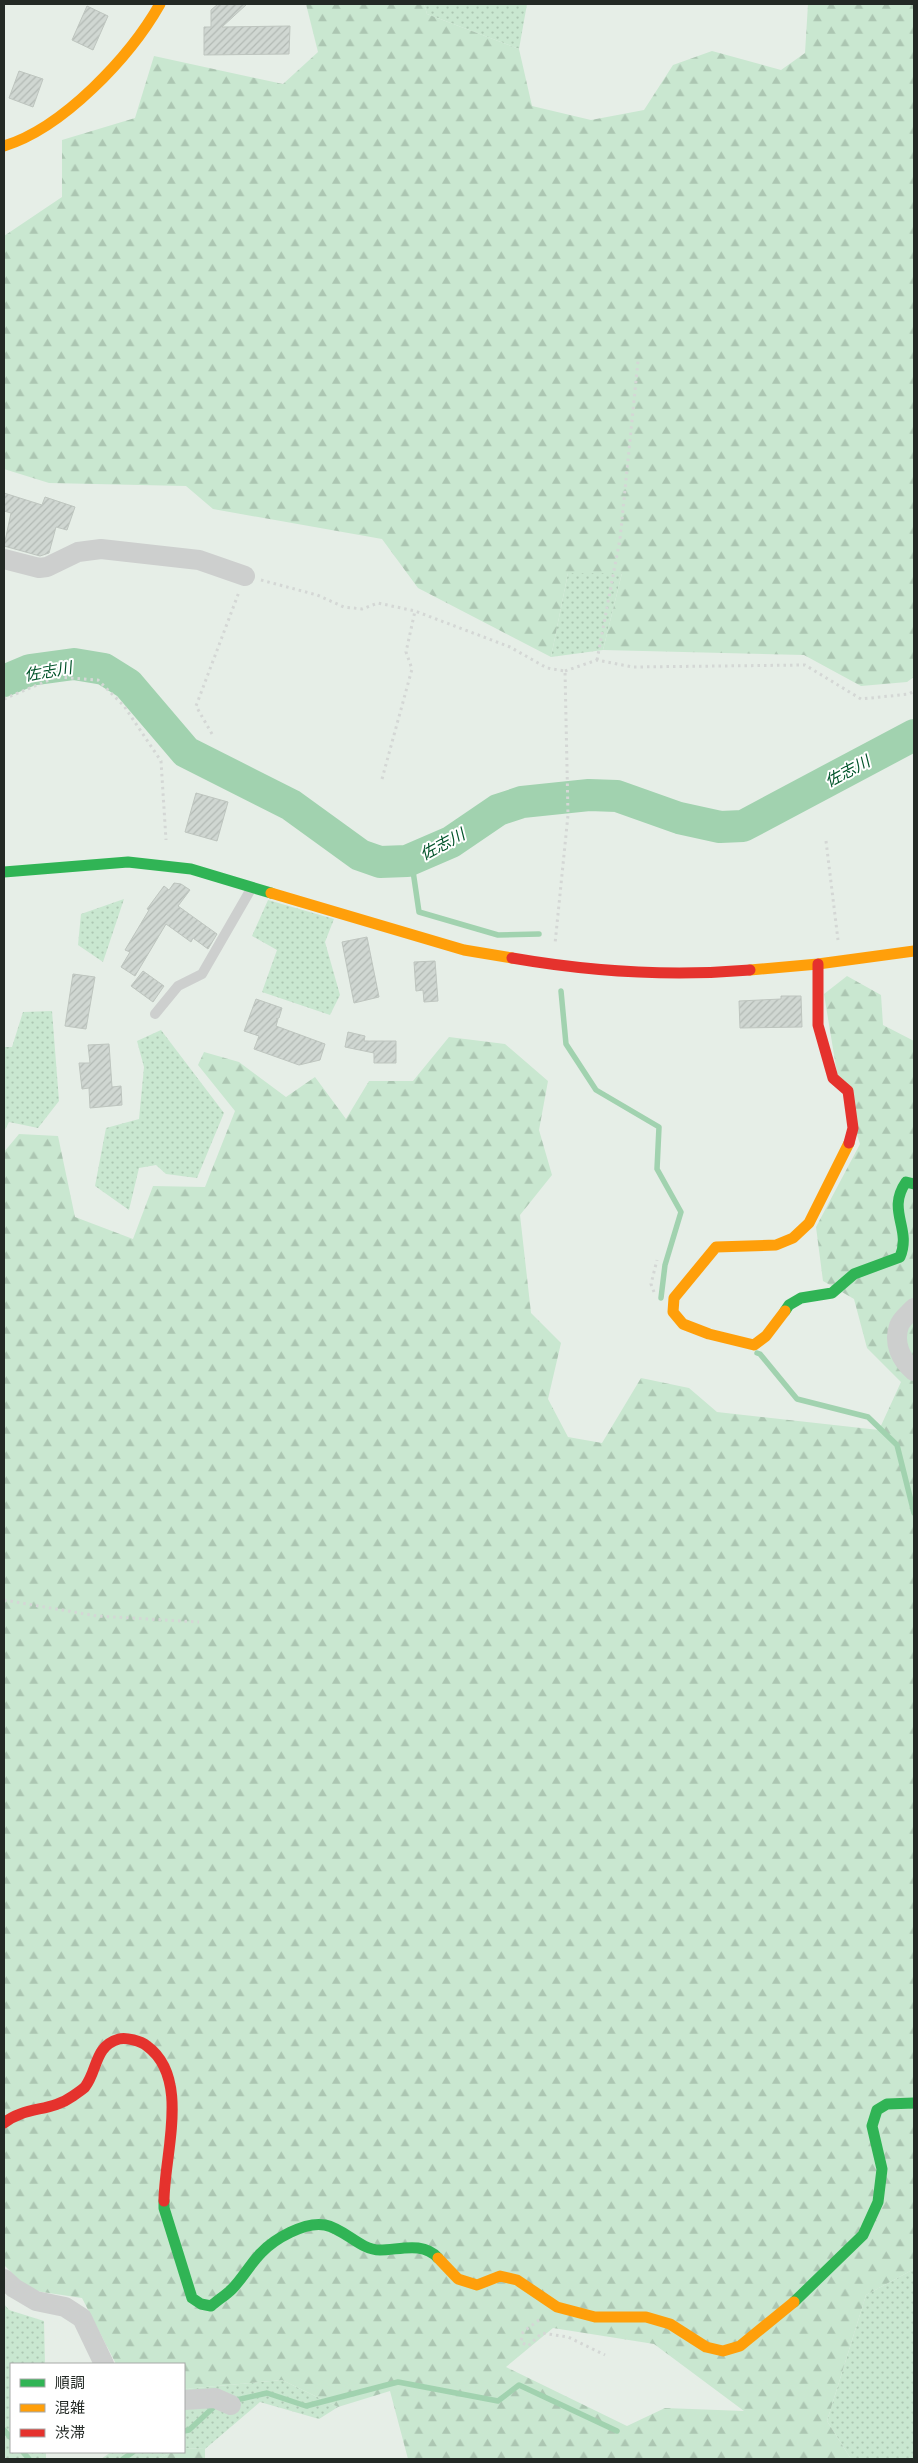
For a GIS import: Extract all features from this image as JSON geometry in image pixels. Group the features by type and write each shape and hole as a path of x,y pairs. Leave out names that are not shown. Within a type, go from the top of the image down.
{"street":[{"path":"4,146 45,128 73,106 142,34 160,4"},
{"path":"4,559 39,568 48,566 78,552 101,549 199,560 245,576"},
{"path":"4,872 128,862 190,869 252,886 347,917 464,950 553,965 646,974 716,973 818,964 914,951"},
{"path":"818,964 818,1024 833,1078 848,1091 852,1128 848,1148 809,1223 793,1238 776,1245 716,1247 674,1298 673,1312 683,1324 709,1334 754,1345 766,1336 789,1305 801,1298 832,1293 854,1274 900,1257 905,1244 896,1210 898,1191 906,1182 914,1184"},
{"path":"914,1308 899,1324 897,1345 905,1364 914,1371"},
{"path":"4,2123 15,2114 62,2104 84,2087 100,2051 119,2039 142,2042 153,2050 169,2075 173,2111 164,2181 164,2208 192,2298 201,2304 212,2306 232,2289 262,2252 301,2226 321,2224 335,2227 364,2246 379,2250 409,2246 435,2254 458,2279 477,2285 500,2276 517,2280 557,2307 595,2317 646,2317 670,2324 706,2347 723,2351 740,2346 796,2301 863,2234 878,2202 882,2169 872,2126 877,2110 887,2104 914,2103"},
{"path":"4,2279 14,2288 36,2301 65,2307 82,2318 104,2363"},
{"path":"185,2400 223,2401"}],"lane":[{"path":"155,1014 178,986 202,974 252,886"}],"path":[{"path":"597,660 620,539 638,361"},
{"path":"212,734 196,706 245,576 317,595 344,607 362,609 378,602 415,611 510,646 547,668 565,671 597,660 633,667 805,665 861,699 909,694 914,691"},
{"path":"382,779 412,669 406,652 415,611"},
{"path":"553,965 568,815 565,671"},
{"path":"4,699 56,677 98,680 124,706 161,761 166,840"},
{"path":"826,841 840,961"},
{"path":"4,1600 96,1616 199,1622"},
{"path":"557,2307 523,2332 521,2342 528,2346 542,2333 568,2337 605,2355"}],"green space":[{"path":"306,4 424,4 427,14 519,49 532,106 591,120 644,110 673,65 712,51 781,70 805,53 808,4 914,4 914,677 907,682 861,686 804,655 603,650 622,573 568,573 551,657 418,588 382,539 213,509 186,486 49,483 4,469 4,236 62,197 62,140 135,118 154,56 283,84 318,52"},
{"path":"424,4 527,4 519,49 427,14"},
{"path":"568,573 622,573 603,650 551,657"},
{"path":"124,899 103,962 78,945 81,914"},
{"path":"268,900 334,919 325,942 340,995 330,1015 262,992 277,950 252,936"},
{"path":"847,976 881,995 883,1025 914,1041 914,2269 866,2295 827,2421 851,2459 408,2459 390,2391 338,2407 282,2380 185,2389 185,2363 115,2363 82,2298 29,2290 4,2265 4,1152 19,1134 58,1136 75,1217 133,1239 153,1186 205,1187 235,1111 198,1065 204,1052 239,1062 286,1097 315,1077 346,1119 369,1081 413,1081 449,1037 505,1044 548,1081 539,1130 552,1175 520,1215 531,1313 561,1343 548,1399 568,1437 602,1443 641,1378 689,1388 717,1412 879,1430 901,1382 867,1348 854,1299 823,1281 816,1227 860,1144 837,1073 824,994","holes":["553,2328 654,2344 744,2411 665,2408 627,2426 506,2367"]},
{"path":"52,1011 59,1101 38,1128 9,1122 4,1132 4,1047 12,1047 23,1012"},
{"path":"161,1030 224,1113 197,1178 166,1174 156,1165 139,1168 129,1210 95,1186 106,1128 139,1119 144,1067 137,1041"},
{"path":"914,2269 914,2459 851,2459 827,2421 866,2295"},
{"path":"4,2304 9,2310 44,2321 45,2363 10,2363 10,2453 46,2453 46,2459 4,2459"},
{"path":"282,2380 338,2407 319,2419 260,2402 205,2449 185,2448 185,2389"},
{"path":"185,2448 205,2449 205,2459 158,2459 169,2453 185,2453"},
{"path":"110,2453 169,2453 158,2459 101,2459"}],"building":[{"path":"218,4 247,4 222,27 290,26 289,54 204,55 204,27 211,27 211,10"},
{"path":"87,6 108,16 93,50 72,40"},
{"path":"19,71 43,79 33,107 9,98"},
{"path":"4,493 42,505 45,497 75,507 67,530 56,527 49,553 40,556 4,546 11,513 4,511"},
{"path":"196,793 228,802 217,841 185,832"},
{"path":"174,883 181,884 190,890 178,906 217,934 208,949 193,938 191,942 166,924 135,976 121,967 130,952 125,950 149,910 147,909 164,886 169,890"},
{"path":"367,937 379,997 354,1003 342,942"},
{"path":"435,961 438,1001 424,1002 423,990 416,991 414,962"},
{"path":"143,971 164,986 153,1002 131,986"},
{"path":"73,974 95,977 86,1029 65,1026"},
{"path":"781,996 801,996 802,1027 740,1028 739,1001 781,999"},
{"path":"256,999 282,1008 279,1018 276,1019 278,1019 276,1026 325,1044 320,1060 299,1065 254,1049 259,1036 244,1031"},
{"path":"348,1032 365,1036 364,1041 396,1041 396,1063 374,1063 374,1053 345,1047"},
{"path":"109,1044 112,1087 121,1086 122,1105 90,1108 89,1088 82,1089 79,1063 90,1063 88,1045"}],"waterway":[{"name":"佐志川","path":"4,681 30,670 74,664 104,669 128,684 186,752 291,805 360,855 380,862 407,861 451,842 498,810 522,802 589,795 617,796 679,818 720,827 743,826 914,735"},
{"path":"407,861 413,871 419,912 498,935 539,934"},
{"path":"561,991 566,1044 596,1090 659,1127 657,1169 681,1212 665,1265 661,1298"},
{"path":"757,1353 760,1354 797,1399 868,1417 897,1445 914,1513"},
{"path":"232,2401 267,2393 306,2406 398,2382 498,2401 519,2385 617,2431"},
{"path":"185,2431 189,2430 216,2405"},
{"path":"4,2430 10,2437"},
{"path":"24,2453 29,2459"},
{"path":"123,2459 132,2453"}],"traffic: fast":[{"path":"4,872 128,862 191,869 271,893"},
{"path":"785,1311 789,1305 801,1298 832,1293 854,1274 900,1257 903,1237 898,1202 900,1192 906,1182 914,1184"},
{"path":"794,2302 863,2235 878,2202 882,2169 872,2126 877,2110 887,2104 914,2103"},
{"path":"164,2201 164,2208 192,2298 201,2304 211,2306 232,2289 257,2257 274,2242 299,2228 317,2224 332,2227 366,2247 373,2249 418,2248 432,2253 438,2258"}],"traffic: slow":[{"path":"4,146 26,137 49,124 93,88 131,46 160,4"},
{"path":"271,893 464,950 512,958"},
{"path":"750,970 818,964 914,951"},
{"path":"785,1311 766,1336 754,1345 709,1334 683,1324 673,1312 674,1298 716,1247 776,1245 793,1238 809,1223 849,1143"},
{"path":"438,2258 458,2279 477,2285 500,2276 517,2280 557,2307 595,2317 646,2317 670,2324 706,2347 723,2351 740,2346 794,2302"}],"traffic: jam":[{"path":"512,958 572,967 631,972 690,973 750,970"},
{"path":"818,964 818,1025 833,1078 848,1091 853,1128 849,1143"},
{"path":"4,2123 21,2114 56,2105 85,2087 101,2053 111,2042 119,2039 129,2039 141,2043 147,2046 160,2060 168,2077 172,2097 172,2118 164,2201"}]}
